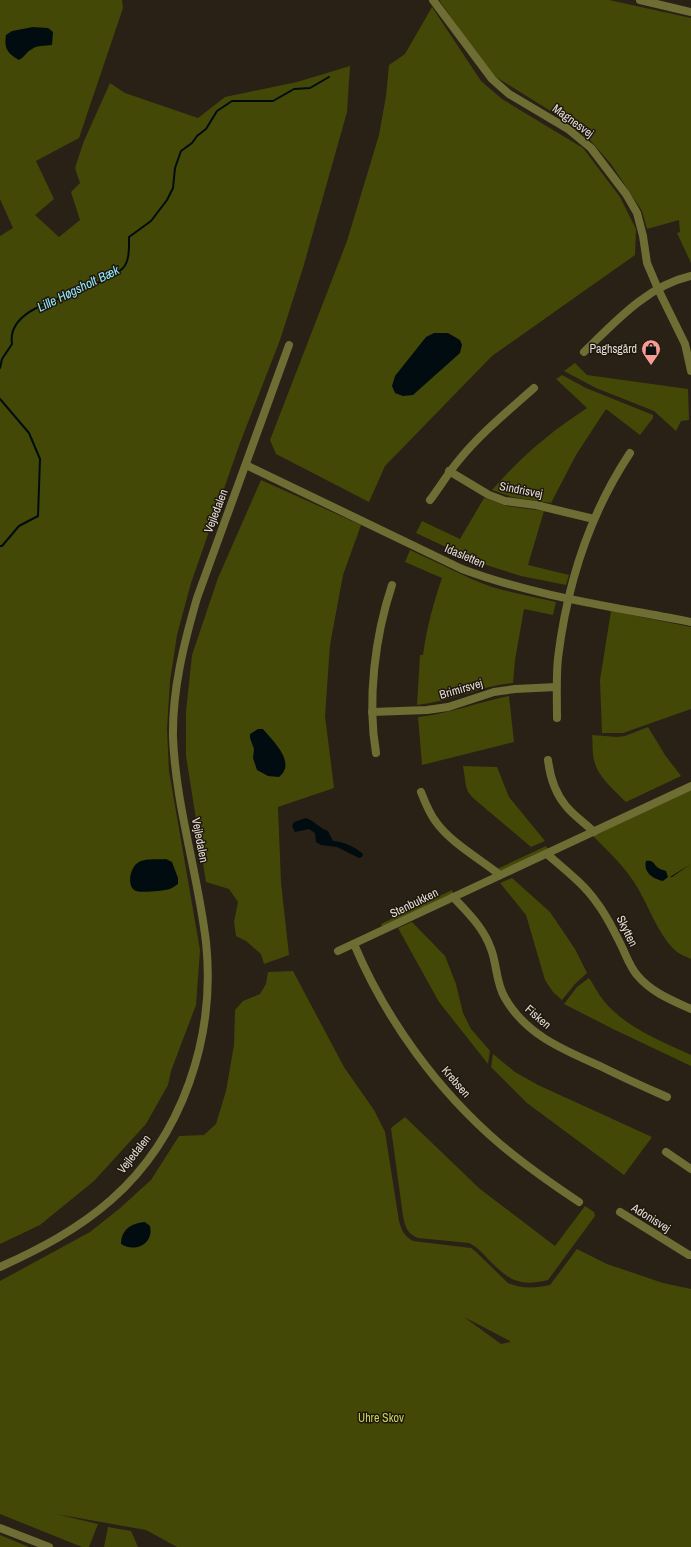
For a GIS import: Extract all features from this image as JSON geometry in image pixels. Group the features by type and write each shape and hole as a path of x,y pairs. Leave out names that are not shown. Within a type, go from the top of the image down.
{"street":[{"name":"Magnesvej","path":"433,0 492,80 509,94 568,130 591,148 626,194 637,213 643,236 647,263 685,344 691,371"},
{"path":"640,0 691,12"},
{"path":"584,352 628,310 664,285 691,276"},
{"name":"Vejledalen","path":"0,1267 51,1242 78,1226 112,1199 132,1179 170,1126 189,1084 199,1055 204,1028 208,971 206,943 176,775 173,736 174,701 186,633 197,598 289,345"},
{"path":"430,500 449,471 495,422 534,388"},
{"path":"557,718 556,687 558,658 568,598 580,553 609,487 630,453"},
{"name":"Idasletten","path":"246,465 462,569 488,579 568,598 691,622"},
{"name":"Sindrisvej","path":"449,471 489,495 505,501 536,505 594,519"},
{"path":"376,753 372,712 373,683 384,612 392,585"},
{"name":"Brimirsvej","path":"372,712 428,710 448,707 494,692 515,689 556,687"},
{"path":"548,760 557,792 566,806 594,832"},
{"name":"Stenbukken","path":"338,951 691,786"},
{"path":"421,792 436,823 450,837 500,875"},
{"name":"Skytten","path":"547,854 580,884 597,902 609,921 637,975 649,987 663,997 691,1009"},
{"name":"Fisken","path":"453,897 484,933 491,949 504,996 512,1010 525,1024 538,1035 559,1048 667,1097"},
{"name":"Krebsen","path":"354,944 383,1002 408,1042 455,1100 500,1143 543,1177 579,1202"},
{"path":"666,1152 691,1169"},
{"name":"Adonisvej","path":"620,1212 691,1255"},
{"path":"0,1528 49,1547"}],"green space":[{"path":"0,0 122,0 123,8 79,138 36,161 54,199 35,215 59,237 80,220 71,192 80,183 75,168 84,141 110,83 125,93 198,118 225,97 297,82 350,66 347,112 303,268 280,340 240,443 191,583 177,635 170,681 167,729 169,771 200,950 196,1005 171,1071 168,1085 146,1124 94,1181 40,1225 0,1244 0,236 13,228 0,199"},
{"path":"439,0 609,0 691,18 691,263 677,233 680,232 679,220 647,229 642,211 611,164 589,139 557,115 491,74"},
{"path":"432,7 481,81 502,99 583,148 620,197 636,229 635,255 492,356 385,466 369,502 276,454 270,440 347,241 379,135 386,96 389,65 405,54"},
{"path":"575,363 587,375 688,389 689,420 681,421 676,431 654,411 596,388 564,371"},
{"path":"562,375 586,388 653,415 653,418 640,435 606,409 576,455 551,503 512,497 492,490 514,466 536,446 587,408 556,379"},
{"path":"261,480 361,525 343,575 330,645 325,716 334,788 278,807 281,883 289,955 264,964 261,954 246,941 236,936 234,922 238,902 229,889 206,882 186,756 186,712 192,655 218,578"},
{"path":"484,498 507,506 544,511 528,565 569,575 566,585 521,576 480,563 416,533 422,521 460,539"},
{"path":"410,550 492,587 556,602 553,615 524,609 515,660 513,683 489,687 441,701 417,705 420,655 423,655 426,635 442,578 405,562"},
{"path":"611,611 691,627 691,709 623,733 602,733 600,680"},
{"path":"509,696 514,742 422,765 418,717 441,713"},
{"path":"648,727 665,755 681,776 626,802 607,783 599,772 593,757 592,735 617,737 625,736"},
{"path":"463,766 497,767 509,797 545,841 531,847 473,798 468,792 466,786"},
{"path":"691,789 691,959 679,953 670,945 630,876 615,858 593,836"},
{"path":"546,846 548,849 501,871 497,869"},
{"path":"512,878 550,912 575,949 587,973 575,984 562,1000 553,992 545,980 526,915 500,883"},
{"path":"452,890 453,894 382,927 381,924"},
{"path":"412,922 445,956 456,984 463,1013 471,1029 490,1051 488,1064 439,1002 398,928"},
{"name":"Uhre Skov","path":"293,971 344,1067 374,1110 385,1132 399,1221 401,1228 407,1237 413,1241 471,1248 508,1283 518,1286 534,1287 550,1285 577,1249 607,1264 663,1283 691,1289 691,1547 177,1547 146,1530 56,1514 98,1524 89,1547 82,1547 0,1514 0,1281 90,1232 119,1209 151,1180 179,1136 204,1135 216,1124 226,1091 234,1045 235,1010 243,1001 260,994 266,984 268,972","holes":["464,1317 510,1341 501,1344"]},
{"path":"589,978 602,998 623,1019 644,1033 691,1055 691,1066 564,1004 577,987"},
{"path":"493,1054 515,1072 538,1085 652,1137 624,1175 527,1103 491,1067"},
{"path":"405,1117 480,1189 555,1246 585,1206 594,1212 595,1216 548,1280 529,1283 515,1280 508,1277 479,1250 469,1243 418,1238 409,1232 403,1216 391,1128"},
{"path":"108,1527 131,1531 138,1547 104,1547"},
{"path":"0,1535 29,1547 0,1547"}],"shaded area":[{"path":"33,27 48,28 53,32 52,45 34,48 28,51 19,60 7,50 6,35 12,31"},
{"path":"434,333 448,333 460,340 462,345 460,353 413,395 403,396 395,393 392,386 395,376 426,337"},
{"path":"258,729 263,729 282,752 286,765 284,771 279,777 268,776 257,770 253,758 254,749 250,734"},
{"path":"306,818 328,831 333,841 345,843 360,851 363,854 362,857 359,858 337,847 321,845 316,842 315,833 309,829 295,832 292,826 294,822"},
{"path":"166,859 172,862 178,878 178,884 170,889 157,891 139,892 133,889 130,876 136,864 145,860"},
{"path":"646,861 652,861 658,868 666,871 668,877 663,881 652,877 647,872 645,865"},
{"path":"691,864 672,877 670,877"},
{"path":"145,1222 150,1226 149,1238 146,1242 132,1248 121,1244 121,1239 128,1228 135,1224"}],"waterway":[{"name":"Lille Høgsholt Bæk","path":"0,368 2,359 12,344 12,333 24,316 44,304 98,283 118,272 125,266 128,254 129,237 151,221 167,200 173,188 175,168 181,151 192,143 197,136 206,129 217,111 232,101 273,101 294,89 310,88 329,77"},
{"name":"Lille Høgsholt Bæk","path":"0,399 29,433 40,459 38,516 19,526 2,546 0,546"}],"place":[{"name":"Paghsgård","path":"651,366"}]}
